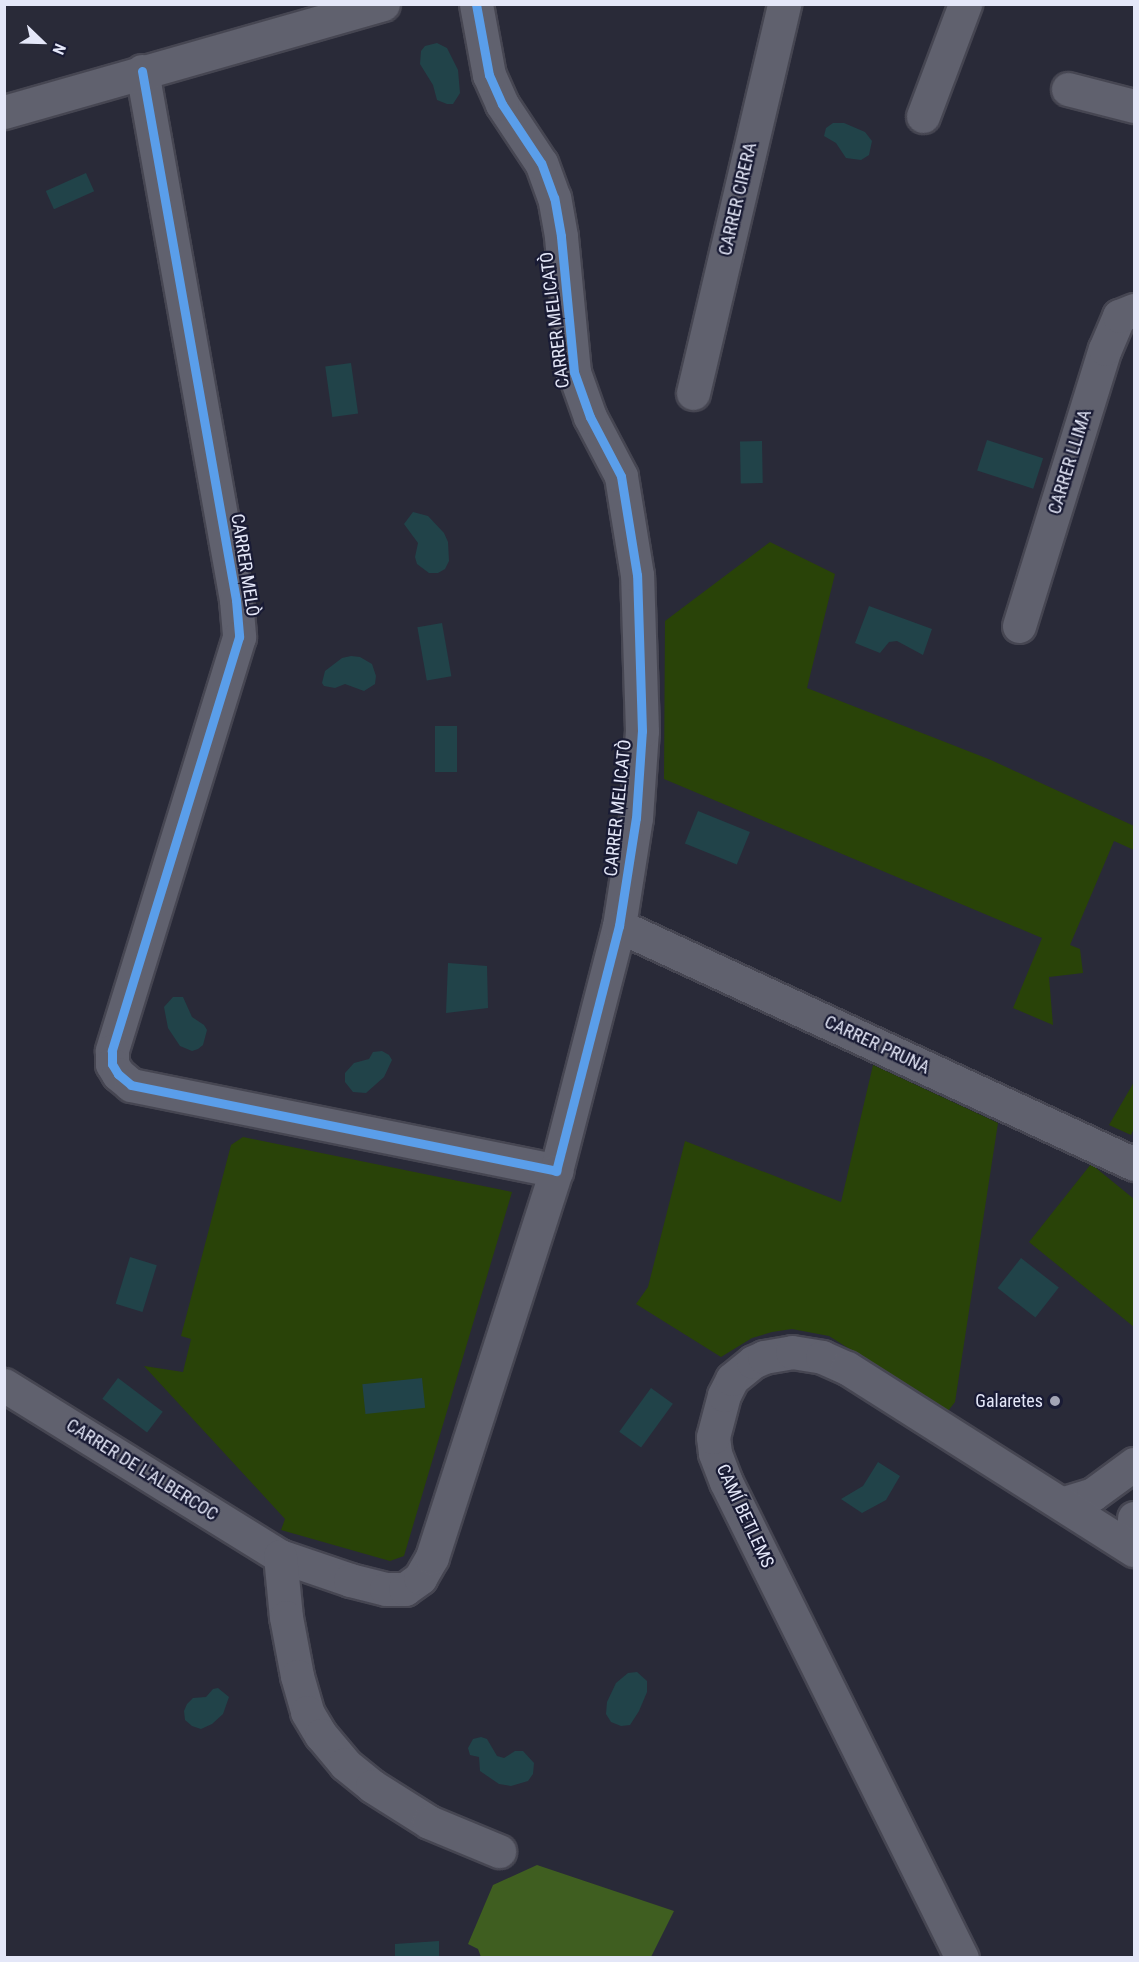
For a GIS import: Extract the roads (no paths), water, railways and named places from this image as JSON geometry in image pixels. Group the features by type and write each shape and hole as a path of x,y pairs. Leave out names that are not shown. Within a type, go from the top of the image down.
{"street":[{"path":"4,112 383,4"},
{"name":"CARRER MELICATÒ","path":"476,4 489,75 502,104 541,163 554,198 561,236 574,372 590,417 621,476 637,575 642,731 636,818 619,926 556,1171"},
{"name":"CARRER CIRERA","path":"693,393 783,4"},
{"path":"923,116 964,4"},
{"name":"CARRER MELÒ","path":"142,71 236,600 239,637 112,1051 112,1064 118,1074 131,1085 556,1171"},
{"path":"1068,88 1134,106"},
{"name":"CARRER LLIMA","path":"1019,626 1105,349 1119,316 1134,310"},
{"name":"CARRER PRUNA","path":"619,926 1134,1164"},
{"name":"CARRER DE L'ALBERCOC","path":"4,1385 280,1556 316,1570 386,1589 405,1589 420,1578 432,1557 556,1171"},
{"name":"CAMÍ BETLEMS","path":"962,1958 726,1482 715,1453 713,1437 715,1423 732,1379 753,1362 779,1353 808,1354 847,1368 1064,1503 1134,1550"},
{"path":"1064,1503 1093,1494 1134,1464"},
{"path":"1134,1518 1134,1530"},
{"path":"280,1556 286,1617 297,1676 307,1712 321,1735 345,1764 372,1786 429,1822 499,1851"}],"place":[{"name":"Galaretes","path":"1055,1401"}]}
